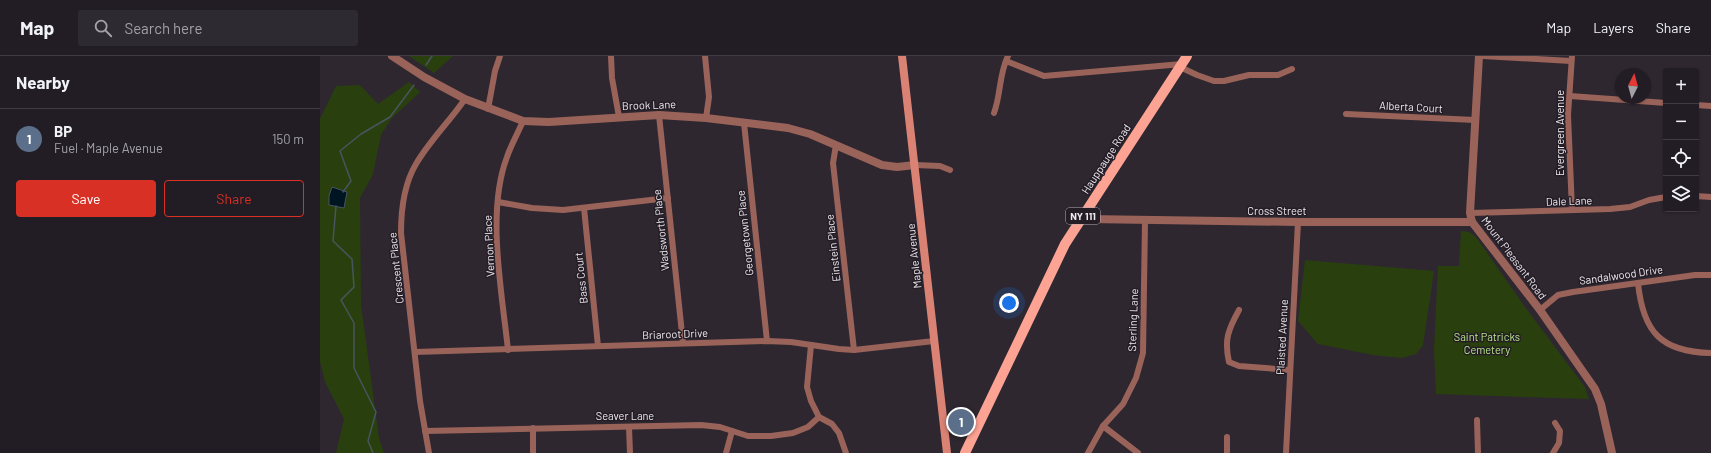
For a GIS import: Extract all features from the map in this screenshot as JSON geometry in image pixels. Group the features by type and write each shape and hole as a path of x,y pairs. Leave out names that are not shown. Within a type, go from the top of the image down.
{"main road":[{"name":"Maple Avenue","path":"902,56 947,453"},
{"name":"Hauppauge Road","path":"965,453 1066,244 1183,62"}],"street":[{"name":"Brook Lane","path":"392,56 424,77 465,100 524,121 549,122 659,115 706,118 788,128 810,134 882,165 897,167 915,165"},
{"path":"488,109 494,71 500,56"},
{"path":"611,56 612,78 619,117"},
{"path":"705,56 710,98 706,118"},
{"name":"Mount Pleasant Road","path":"1479,56 1470,214 1472,222 1540,310 1597,393 1612,453"},
{"path":"1483,56 1572,59"},
{"path":"994,113 999,101 1002,75 1007,58 1044,76 1183,62 1214,81 1224,81 1249,75 1278,75 1292,69"},
{"name":"Evergreen Avenue","path":"1572,59 1568,115 1572,210"},
{"path":"1570,96 1663,103"},
{"name":"Crescent Place","path":"429,453 415,352 401,213 407,183 420,158 465,100"},
{"path":"1699,105 1711,106"},
{"name":"Alberta Court","path":"1346,114 1475,120"},
{"name":"Wadsworth Place","path":"659,115 683,343"},
{"name":"Vernon Place","path":"508,350 496,237 498,202 506,158 524,121"},
{"name":"Georgetown Place","path":"744,123 767,341"},
{"name":"Einstein Place","path":"836,145 833,163 854,350"},
{"path":"915,165 940,166 950,170"},
{"path":"1699,196 1711,197"},
{"path":"498,202 532,208 563,210 668,198"},
{"name":"Dale Lane","path":"1470,214 1630,207 1649,200 1663,198"},
{"name":"Bass Court","path":"584,208 598,346"},
{"name":"Cross Street","path":"1082,217 1087,220 1145,221 1472,222"},
{"name":"Sterling Lane","path":"1088,453 1103,426 1123,404 1136,378 1143,353 1145,221"},
{"name":"Plaisted Avenue","path":"1286,453 1298,222"},
{"name":"Sandalwood Drive","path":"1540,310 1558,295 1695,275 1711,275"},
{"path":"1638,283 1640,302 1646,319 1664,342 1677,349 1691,352 1711,353"},
{"path":"1239,310 1228,329 1226,351 1229,362 1239,366 1290,370"},
{"name":"Briaroot Drive","path":"415,352 767,341 854,350 934,340"},
{"path":"811,345 807,387 810,401 819,417 832,424 839,433 846,453"},
{"name":"Seaver Lane","path":"425,431 586,426 628,427 701,425 720,427 748,436 771,436 793,434 808,427 819,417"},
{"path":"1477,420 1478,453"},
{"path":"1553,453 1559,443 1560,431 1555,423"},
{"path":"1103,426 1138,453"},
{"path":"628,427 630,453"},
{"path":"533,428 534,453"},
{"path":"726,453 732,431"},
{"path":"1227,437 1227,453"}],"green space":[{"path":"409,56 453,56 434,73"},
{"path":"409,82 420,92 391,119 381,135 373,174 360,198 361,305 379,438 384,453 336,453 344,419 325,382 320,361 320,119 336,86 360,85 378,104"},
{"name":"Saint Patricks Cemetery","path":"1461,231 1469,232 1476,237 1525,307 1585,387 1589,399 1436,394 1434,350 1438,266 1459,266"},
{"path":"1305,260 1434,271 1423,345 1416,354 1401,358 1373,355 1318,344 1298,321"}],"water":[{"path":"332,187 347,192 344,208 329,205 329,196"}],"waterway":[{"path":"426,65 432,56"},
{"path":"343,192 351,181 340,151 361,134 390,117 414,85"},
{"path":"336,206 333,241 352,259 354,287 341,300 354,323 354,368 376,412 368,441 373,453"}],"place":[{"name":"BP","path":"961,422"}]}
